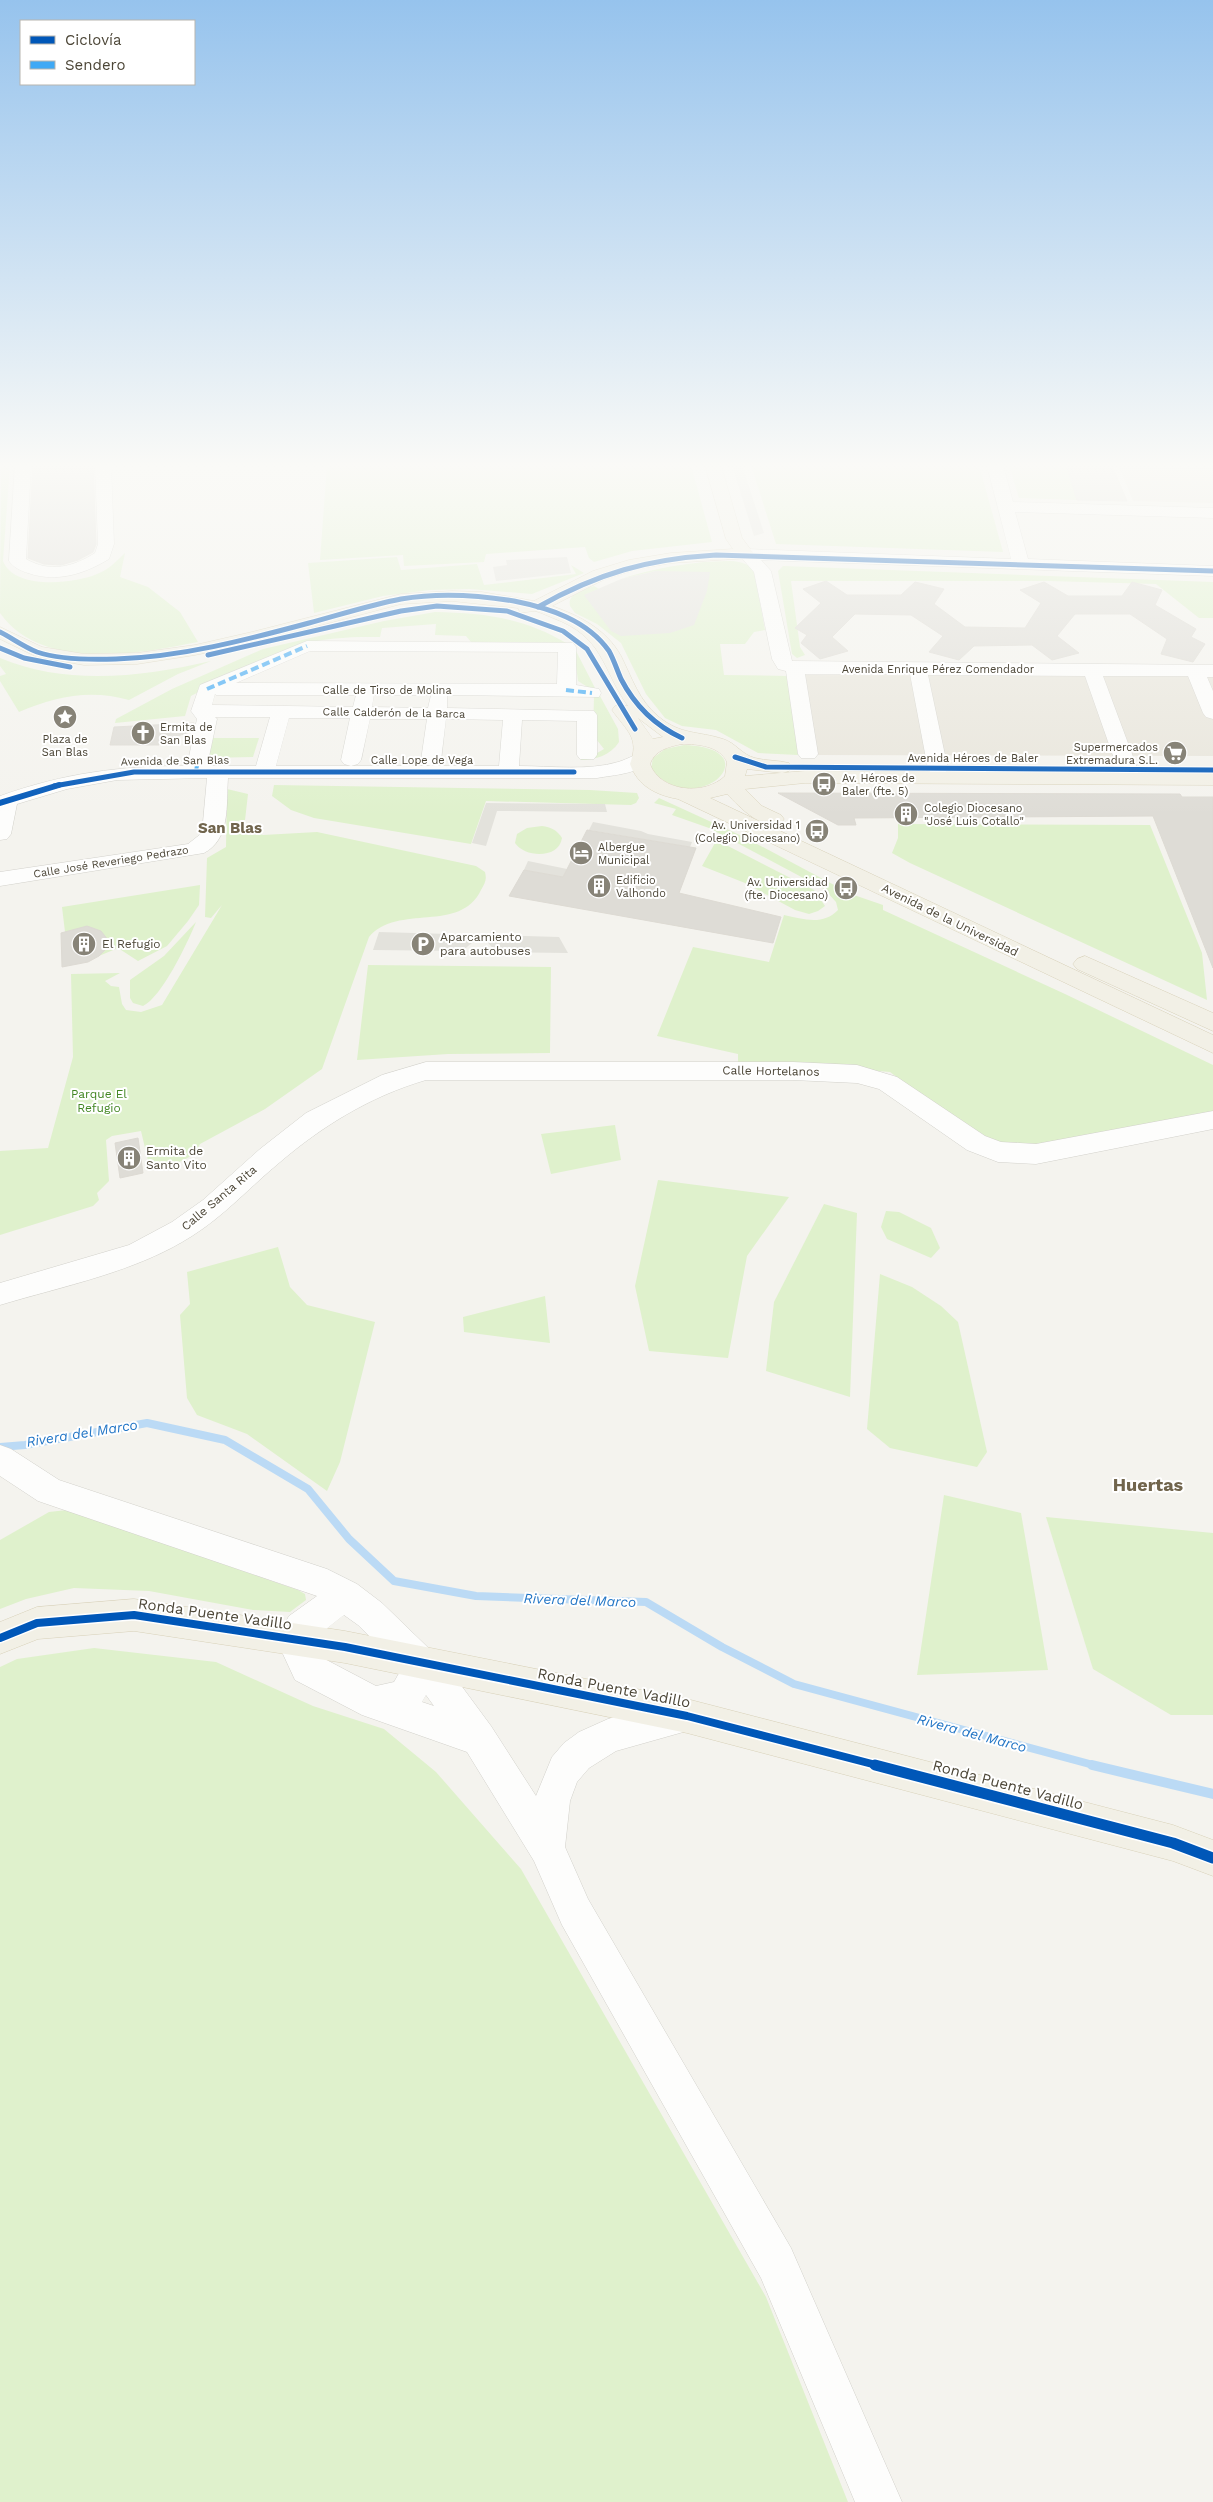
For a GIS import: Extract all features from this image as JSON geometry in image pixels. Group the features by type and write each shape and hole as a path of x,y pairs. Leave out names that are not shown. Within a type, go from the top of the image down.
{"main road":[{"path":"0,648 24,658 50,664 91,669 179,662 355,620 437,606 477,604 517,609 538,606 586,582"},
{"path":"0,632 9,640 37,653 71,659 109,661 180,653 401,599 432,595 502,599 538,606 579,625 596,637 607,648 641,723 643,755 640,770 651,783 670,792 686,795 718,790 729,784 736,776 738,766 735,757 719,745 696,738 667,740 643,755"},
{"path":"437,606 507,611 563,631 587,648"},
{"path":"538,606 543,615 570,627 641,723 682,738"},
{"name":"Avenida Héroes de Baler","path":"735,757 751,764 766,767 1213,770"},
{"name":"Avenida Héroes de Baler","path":"729,784 779,778 815,777 1213,779"},
{"path":"773,819 758,798 766,785 779,778"},
{"name":"Avenida de la Universidad","path":"729,784 755,810 773,819 1213,1023"},
{"name":"Avenida de la Universidad","path":"686,795 1213,1046"},
{"name":"Ronda Puente Vadillo","path":"0,1638 37,1623 134,1615 293,1639 420,1662 686,1716 1173,1843 1213,1858"}],"street":[{"path":"764,582 781,659 785,665 794,668 808,754"},
{"path":"197,765 207,719 201,711 208,689 307,646 405,668 567,647 566,690"},
{"name":"Calle de Tirso de Molina","path":"208,689 366,689 405,668 440,690 566,690 592,693"},
{"name":"Avenida Enrique Pérez Comendador","path":"794,668 1204,671"},
{"path":"918,669 938,769"},
{"path":"1092,670 1128,770"},
{"path":"1204,671 1213,712"},
{"path":"352,760 366,689"},
{"path":"431,760 440,690"},
{"name":"Calle Calderón de la Barca","path":"201,711 587,715 588,766"},
{"path":"265,771 282,712"},
{"path":"509,772 513,714"},
{"name":"Calle Lope de Vega","path":"265,771 509,772 588,766 603,764 628,750 641,723"},
{"name":"Calle Lope de Vega","path":"588,766 624,767 643,755"},
{"name":"Avenida de San Blas","path":"3,798 114,774 197,765 218,772 265,771"},
{"name":"Calle Lope de Vega","path":"588,766 651,783"},
{"name":"Calle José Reveriego Pedrazo","path":"0,879 193,850 201,847 209,841 213,833 218,772"},
{"path":"0,834 3,798"},
{"name":"Calle Hortelanos","path":"314,1120 391,1080 426,1072 478,1070 793,1071 856,1074 888,1083 976,1143 998,1152 1036,1154 1213,1120"},
{"name":"Calle Santa Rita","path":"0,1294 137,1254 182,1229 212,1207 269,1156 314,1120"},
{"path":"0,1460 49,1491 307,1576 319,1593 332,1604 370,1614 434,1677 479,1738 547,1848 575,1912 776,2263 879,2502"},
{"path":"332,1604 302,1627 293,1639 307,1668 374,1702 479,1738"},
{"path":"374,1702 398,1698 408,1694 415,1684 420,1662"},
{"path":"547,1848 555,1789 561,1773 575,1756 589,1744 605,1737 686,1716"}],"shaded area":[{"path":"615,582 708,582 707,591 694,625 670,633 621,636 611,631 584,595"},
{"path":"804,675 1213,676 1213,756 816,755"},
{"path":"486,803 605,804 607,812 497,811 486,846 472,843"},
{"path":"593,822 692,842 690,847 589,830"},
{"path":"528,861 567,869 563,877 524,870"},
{"name":"Aparcamiento para autobuses","path":"379,932 559,937 568,953 496,952 484,938 478,938 462,951 373,950"}],"green space":[{"path":"0,582 133,582 148,587 180,612 198,642 120,654 92,654 65,651 40,644 18,632 0,613"},
{"path":"310,582 483,582 484,585 511,582 562,582 532,594 469,589 430,590 383,596 314,613"},
{"path":"624,582 756,582 765,630 754,632 745,644 720,644 724,675 789,676 798,755 758,753 716,730 682,726 665,718 646,694 621,643 597,624 575,613 570,606 571,598 574,595 594,586 599,589 585,595"},
{"path":"780,582 791,582 800,647 805,655 797,658 792,654"},
{"path":"1075,582 1213,582 1213,618 1199,618 1156,584"},
{"path":"435,612 471,614 504,619 536,628 568,644 471,642 466,636 435,635 436,624 382,628 380,637 342,638 313,642 289,649 261,661 191,696 185,716 115,723 116,719 172,689 263,649 384,621"},
{"path":"576,651 595,688 589,688 578,681 576,666 571,663"},
{"path":"0,658 25,667 52,673 105,676 158,671 211,661 178,674 129,700 101,695 73,696 46,702 19,712 0,681 0,676 6,674 0,666"},
{"path":"594,696 600,696 618,729 619,742 616,747 602,756 581,760 581,758 592,756 604,749 593,735"},
{"path":"208,738 259,738 253,757 206,758"},
{"path":"684,745 710,749 723,758 725,768 718,778 705,786 688,788 669,784 651,769 653,758 665,749"},
{"path":"274,785 590,790 637,793 639,798 636,803 631,805 486,801 471,844 314,818 291,810 272,796"},
{"name":"Parque El Refugio","path":"227,789 248,794 244,829 263,835 317,832 476,866 485,872 485,883 471,903 459,911 396,922 381,927 369,937 322,1069 265,1109 200,1144 191,1155 178,1162 150,1169 141,1131 112,1136 106,1140 109,1181 97,1193 99,1200 93,1206 0,1235 0,1151 48,1148 73,1057 71,974 120,973 105,981 111,986 119,987 122,1004 126,1010 141,1012 162,1005 222,905 211,918 205,917 207,858 226,847"},
{"path":"659,798 744,837 851,894 883,905 883,910 1213,1065 1213,1113 1055,1143 1013,1145 989,1140 949,1116 890,1072 776,1062 738,1063 738,1054 657,1036 693,947 769,962 784,915 819,920 832,915 838,910 836,902 824,889 709,828 672,815 676,809 654,803"},
{"path":"898,824 1150,825 1202,953 1207,1000 892,853 898,838"},
{"path":"542,826 554,829 562,838 560,845 555,850 548,853 533,854 526,852 515,843 517,834 527,828"},
{"path":"715,843 726,845 814,890 825,906 809,914 795,910 745,883 702,866"},
{"path":"200,885 199,905 188,921 167,946 138,961 118,948 99,956 106,949 65,932 62,907"},
{"path":"196,922 174,968 158,992 143,1006 133,1003 130,998 130,980 164,956"},
{"path":"368,965 551,967 550,1053 448,1054 357,1060"},
{"path":"615,1125 621,1160 551,1174 541,1134"},
{"path":"658,1180 789,1197 747,1256 728,1358 649,1351 635,1286"},
{"path":"824,1204 857,1213 850,1397 766,1371 774,1302"},
{"path":"886,1211 899,1212 931,1228 940,1248 931,1258 887,1239 881,1227"},
{"path":"278,1247 290,1287 307,1305 375,1322 340,1462 327,1491 247,1434 197,1415 187,1398 180,1315 190,1304 187,1272"},
{"path":"880,1274 912,1287 941,1306 958,1322 987,1452 977,1467 890,1448 867,1429"},
{"path":"545,1296 550,1343 464,1332 463,1317"},
{"path":"944,1495 1021,1513 1048,1670 917,1675"},
{"path":"67,1510 298,1590 305,1594 306,1600 290,1612 253,1610 149,1591 74,1588 26,1599 0,1609 0,1540 49,1512"},
{"path":"1046,1517 1213,1533 1213,1715 1171,1715 1093,1669"},
{"path":"94,1648 216,1662 313,1706 384,1729 436,1772 521,1869 766,2297 848,2502 0,2502 0,1667 17,1659"}],"building":[{"path":"827,582 847,595 901,595 915,582 944,589 934,604 965,627 1025,628 1041,603 1020,590 1044,582 1068,596 1122,596 1132,582 1162,590 1155,605 1196,629 1191,637 1205,644 1193,662 1161,654 1167,639 1130,614 1075,614 1057,636 1079,653 1052,660 1032,645 974,646 959,660 929,652 943,636 911,615 855,614 832,637 848,651 820,659 801,643 807,635 795,628 821,603 803,589"},
{"name":"Ermita de San Blas","path":"194,723 193,731 159,742 159,745 110,745 114,727"},
{"name":"Colegio Diocesano \"José Luis Cotallo\"","path":"778,793 1180,794 1182,797 1213,797 1213,968 1153,816 854,818 856,825 838,825"},
{"name":"Edificio Valhondo","path":"587,830 696,848 679,893 781,917 773,943 509,896 524,870 563,877"},
{"name":"El Refugio","path":"87,926 101,931 108,940 106,949 99,956 88,962 62,967 61,933"},
{"name":"Ermita de Santo Vito","path":"138,1138 143,1173 120,1178 115,1143"}],"waterway":[{"name":"Rivera del Marco","path":"0,1447 25,1445 147,1423 225,1440 308,1489 349,1539 394,1581 476,1596 646,1602 722,1647 794,1684 1097,1766"},
{"name":"Rivera del Marco","path":"1092,1765 1213,1794"}],"marked path":[{"path":"207,689 307,646"},
{"path":"566,690 592,693"},
{"path":"196,772 198,758"}],"cycle path":[{"path":"538,607 585,582"},
{"path":"0,632 37,652 84,660 137,658 195,650 401,599 452,596 512,601 568,617 590,631 609,652 625,687 638,706 652,721 682,738"},
{"path":"208,655 401,611 437,606 507,611 563,631 587,649 635,729"},
{"path":"0,648 24,658 70,667"},
{"path":"735,757 751,764 766,767 1213,770"},
{"path":"0,803 66,783 134,772 574,772"},
{"path":"0,1638 37,1623 134,1615 345,1647 687,1716 1173,1843 1213,1858"}],"place":[{"name":"Plaza de San Blas","path":"65,717"},
{"name":"Ermita de San Blas","path":"143,733"},
{"name":"Supermercados Extremadura S.L.","path":"1175,753"},
{"name":"Av. Héroes de Baler (fte. 5)","path":"824,784"},
{"name":"Colegio Diocesano \"José Luis Cotallo\"","path":"906,814"},
{"name":"Av. Universidad 1 (Colegio Diocesano)","path":"817,831"},
{"name":"Albergue Municipal","path":"581,853"},
{"name":"Edificio Valhondo","path":"599,886"},
{"name":"Av. Universidad (fte. Diocesano)","path":"846,888"},
{"name":"El Refugio","path":"84,944"},
{"name":"Aparcamiento para autobuses","path":"423,944"},
{"name":"Ermita de Santo Vito","path":"129,1158"}],"district":[{"name":"San Blas","path":"230,828"},
{"name":"Huertas","path":"1148,1484"}]}
